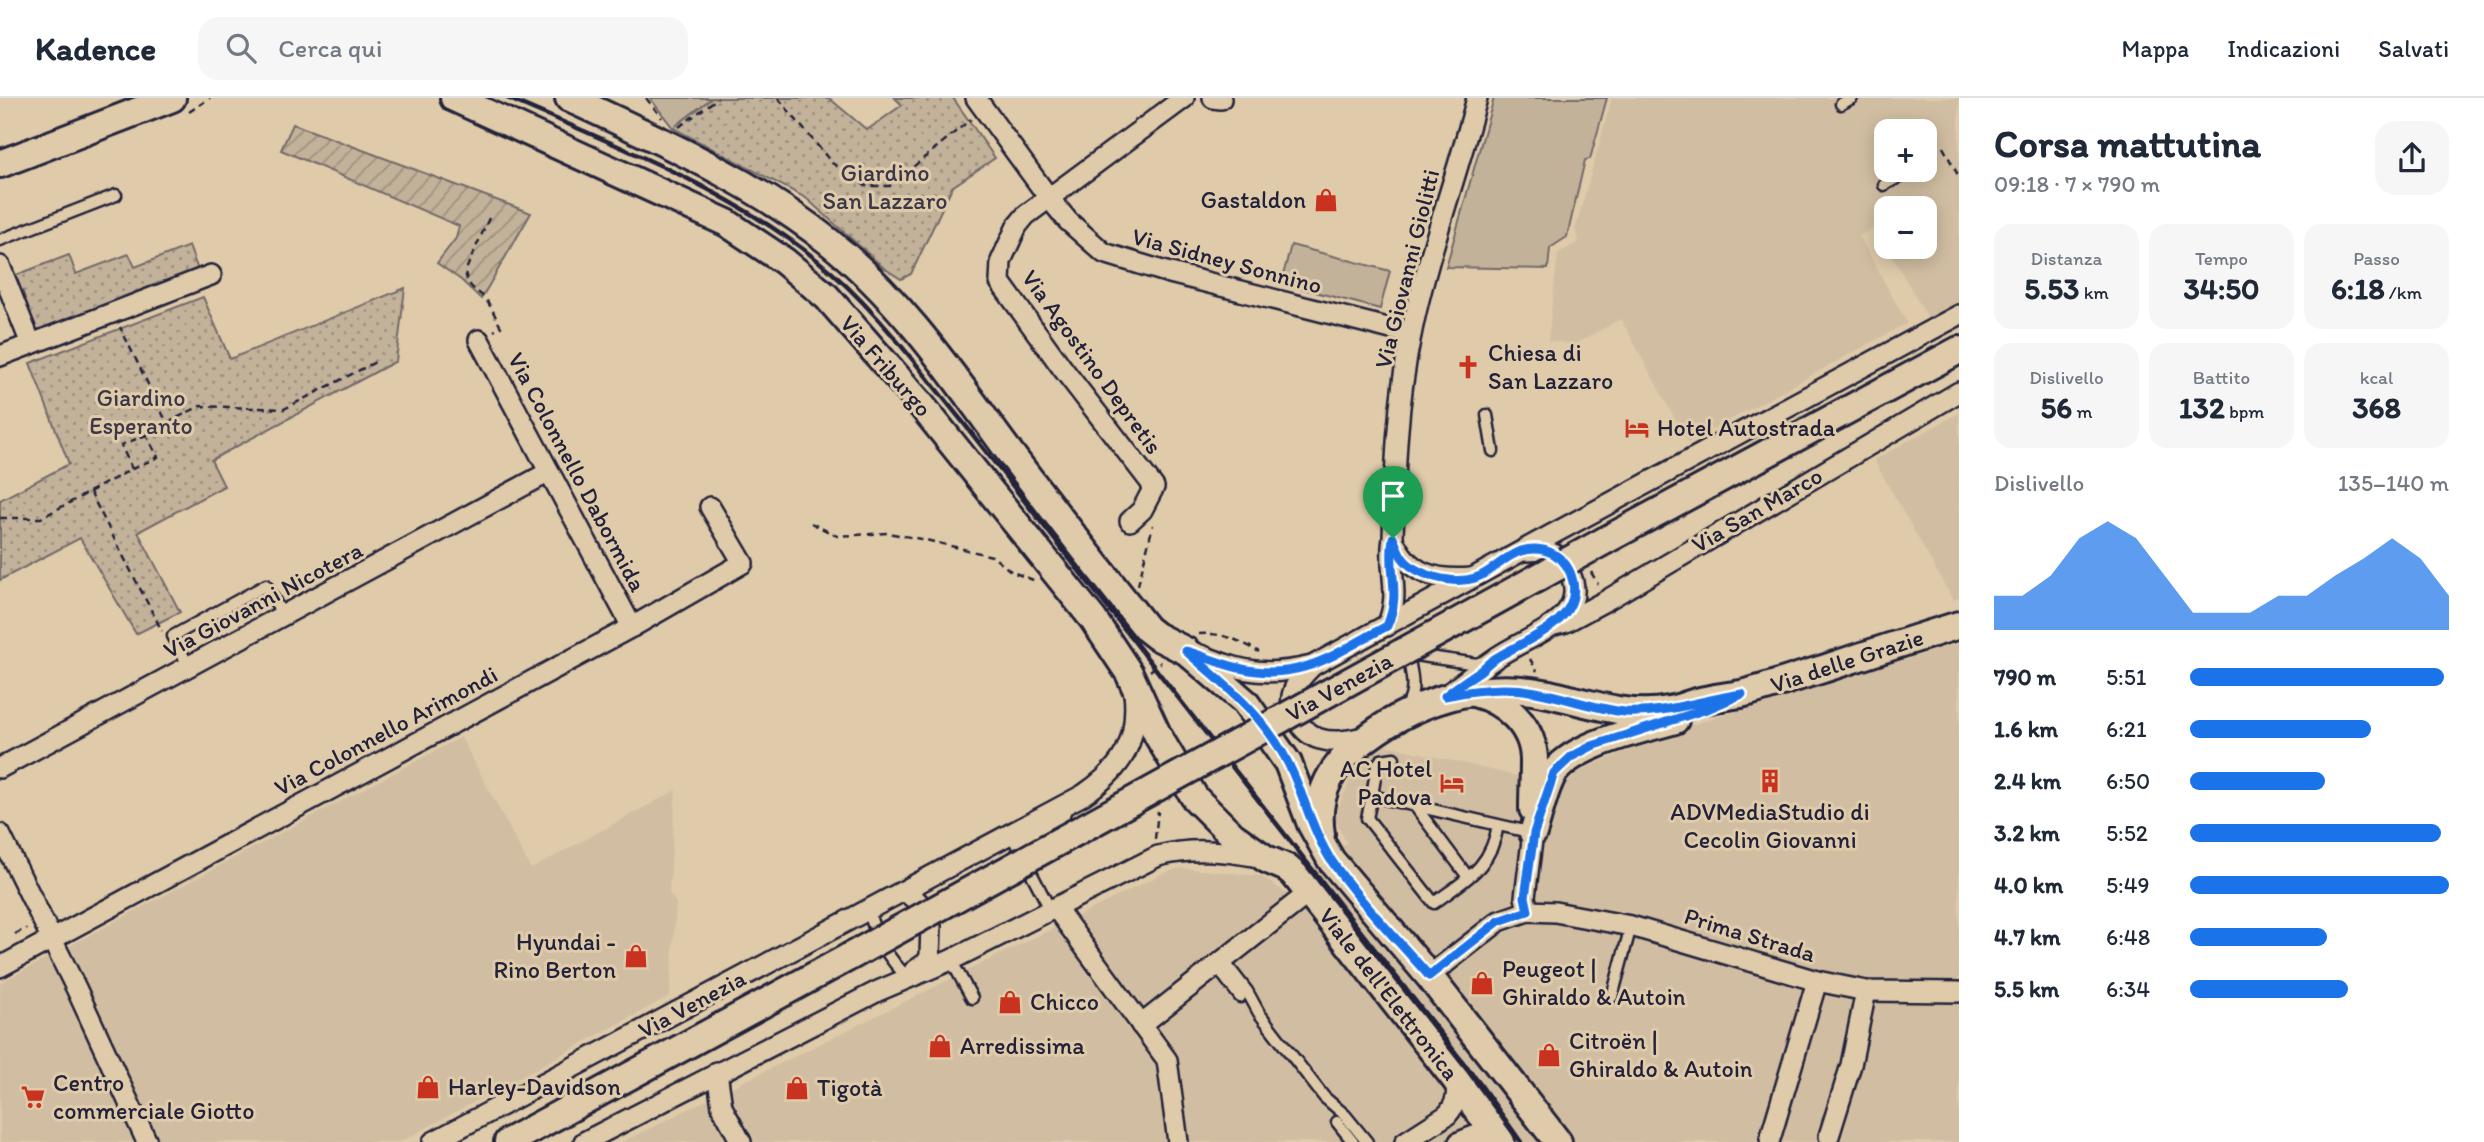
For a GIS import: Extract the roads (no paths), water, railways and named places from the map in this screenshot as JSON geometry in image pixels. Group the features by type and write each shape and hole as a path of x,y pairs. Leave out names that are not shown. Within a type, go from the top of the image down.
{"street":[{"path":"0,164 172,98"},
{"name":"Via Friburgo","path":"454,98 727,223 784,261 819,290 918,401 1138,678 1158,736 1185,784"},
{"name":"Via Friburgo","path":"569,98 662,130 756,190 830,242 891,298 925,337 1047,501 1147,629 1182,648 1245,702 1289,763 1311,824 1323,846 1352,886 1429,976 1558,1142"},
{"path":"594,98 662,130"},
{"name":"Via Agostino Depretis","path":"1136,515 1154,487 1000,282 1001,261 1017,226 1026,215 1184,98"},
{"name":"Via Giovanni Giolitti","path":"1387,626 1395,600 1391,550 1395,445 1411,334 1478,98"},
{"name":"Via Sidney Sonnino","path":"975,108 1068,221 1104,253 1122,260 1411,334"},
{"path":"0,266 31,344"},
{"path":"0,356 211,275"},
{"name":"Via San Marco","path":"1182,648 1239,668 1271,673 1312,666 1959,316"},
{"name":"Via Colonnello Dabormida","path":"479,340 632,627"},
{"name":"Via San Marco","path":"1606,540 1959,350"},
{"name":"Via San Marco","path":"1323,846 1319,822 1325,786 1333,769 1369,736 1400,717 1445,696 1481,671 1493,659 1554,625 1566,622 1607,600 1959,392"},
{"name":"Via Giovanni Nicotera","path":"0,768 549,472"},
{"name":"Via Colonnello Arimondi","path":"0,967 632,627 743,563 710,507"},
{"path":"1393,538 1400,556 1424,573 1454,579 1475,578"},
{"name":"Via Venezia","path":"508,1140 849,957 1606,540"},
{"name":"Via San Marco","path":"1521,551 1551,551 1562,558 1572,577 1574,599 1569,609 1554,625"},
{"name":"Via delle Grazie","path":"1445,696 1494,690 1533,691 1623,712 1669,710 1706,699 1742,694 1959,625"},
{"name":"Via San Marco","path":"1312,666 1298,681 1292,695 1292,709 1301,725 1319,739 1345,740 1369,736"},
{"name":"Via Venezia","path":"433,1142 905,891 1014,839 1106,779 1126,753 1136,712 1138,678"},
{"path":"1472,692 1492,699 1507,709 1520,719 1529,735 1534,758 1534,833 1525,897 1528,911"},
{"path":"1534,833 1554,773 1571,757 1592,746 1707,709 1742,694"},
{"name":"Viale dell'Elettronica","path":"1185,784 1216,821 1266,859 1287,868 1310,892 1500,1141"},
{"path":"0,834 147,1142"},
{"path":"908,977 925,973 1158,856 1196,849 1220,850 1266,859"},
{"path":"584,1142 908,977 928,962 932,950 931,925 918,902 905,891"},
{"path":"1141,1025 1310,892"},
{"path":"1054,909 1167,1060 1178,1142"},
{"name":"Prima Strada","path":"1429,976 1499,921 1528,911 1555,912 1631,926 1816,981 1866,991 1959,992"},
{"path":"0,977 29,961 47,959 66,968"},
{"path":"1770,1139 1816,981"},
{"path":"1829,1136 1851,1065 1866,991"},
{"path":"717,1072 722,1107 741,1142"},
{"path":"1405,1142 1452,1109 1457,1097 1455,1079"},
{"name":"Via Venezia","path":"453,1142 466,1133 480,1117"},
{"path":"1459,1142 1479,1134 1500,1141"}],"lane":[{"path":"1841,104 1852,98"},
{"path":"1884,185 1890,182"},
{"path":"0,240 116,195"},
{"path":"1487,415 1493,451"},
{"path":"1308,709 1550,577"},
{"path":"189,668 173,636 184,629 266,585 283,617"},
{"path":"1408,654 1477,664 1493,659"},
{"path":"1400,717 1412,697 1413,680 1408,654"},
{"path":"1394,758 1381,760 1377,765 1367,818 1434,903 1480,868 1495,843 1497,825"},
{"path":"1372,796 1534,833"},
{"path":"1415,806 1468,877"},
{"path":"1014,839 1054,909"},
{"path":"869,910 871,920 897,967 908,977"},
{"path":"1612,997 1631,926"},
{"path":"951,960 972,998"},
{"path":"1219,963 1240,997"},
{"path":"1219,963 1247,991 1259,1013 1324,1097 1345,1115 1367,1142"},
{"path":"1337,1122 1353,1142"}],"railway":[{"path":"507,98 587,132 707,189 782,234 817,260 857,296 962,421 1480,1084 1521,1142"}],"place":[{"name":"Gastaldon","path":"1326,200"},
{"name":"Chiesa di San Lazzaro","path":"1468,367"},
{"name":"Hotel Autostrada","path":"1637,428"},
{"name":"ADVMediaStudio di Cecolin Giovanni","path":"1770,781"},
{"name":"AC Hotel Padova","path":"1452,783"},
{"name":"Hyundai - Rino Berton","path":"636,956"},
{"name":"Peugeot | Ghiraldo & Autoin","path":"1482,983"},
{"name":"Chicco","path":"1010,1002"},
{"name":"Arredissima","path":"940,1046"},
{"name":"Citroën | Ghiraldo & Autoin","path":"1549,1055"},
{"name":"Harley-Davidson","path":"428,1087"},
{"name":"Tigotà","path":"797,1088"},
{"name":"Centro commerciale Giotto","path":"33,1097"}],"park label":[{"name":"Giardino San Lazzaro","path":"885,187"},
{"name":"Giardino Esperanto","path":"141,412"}]}
